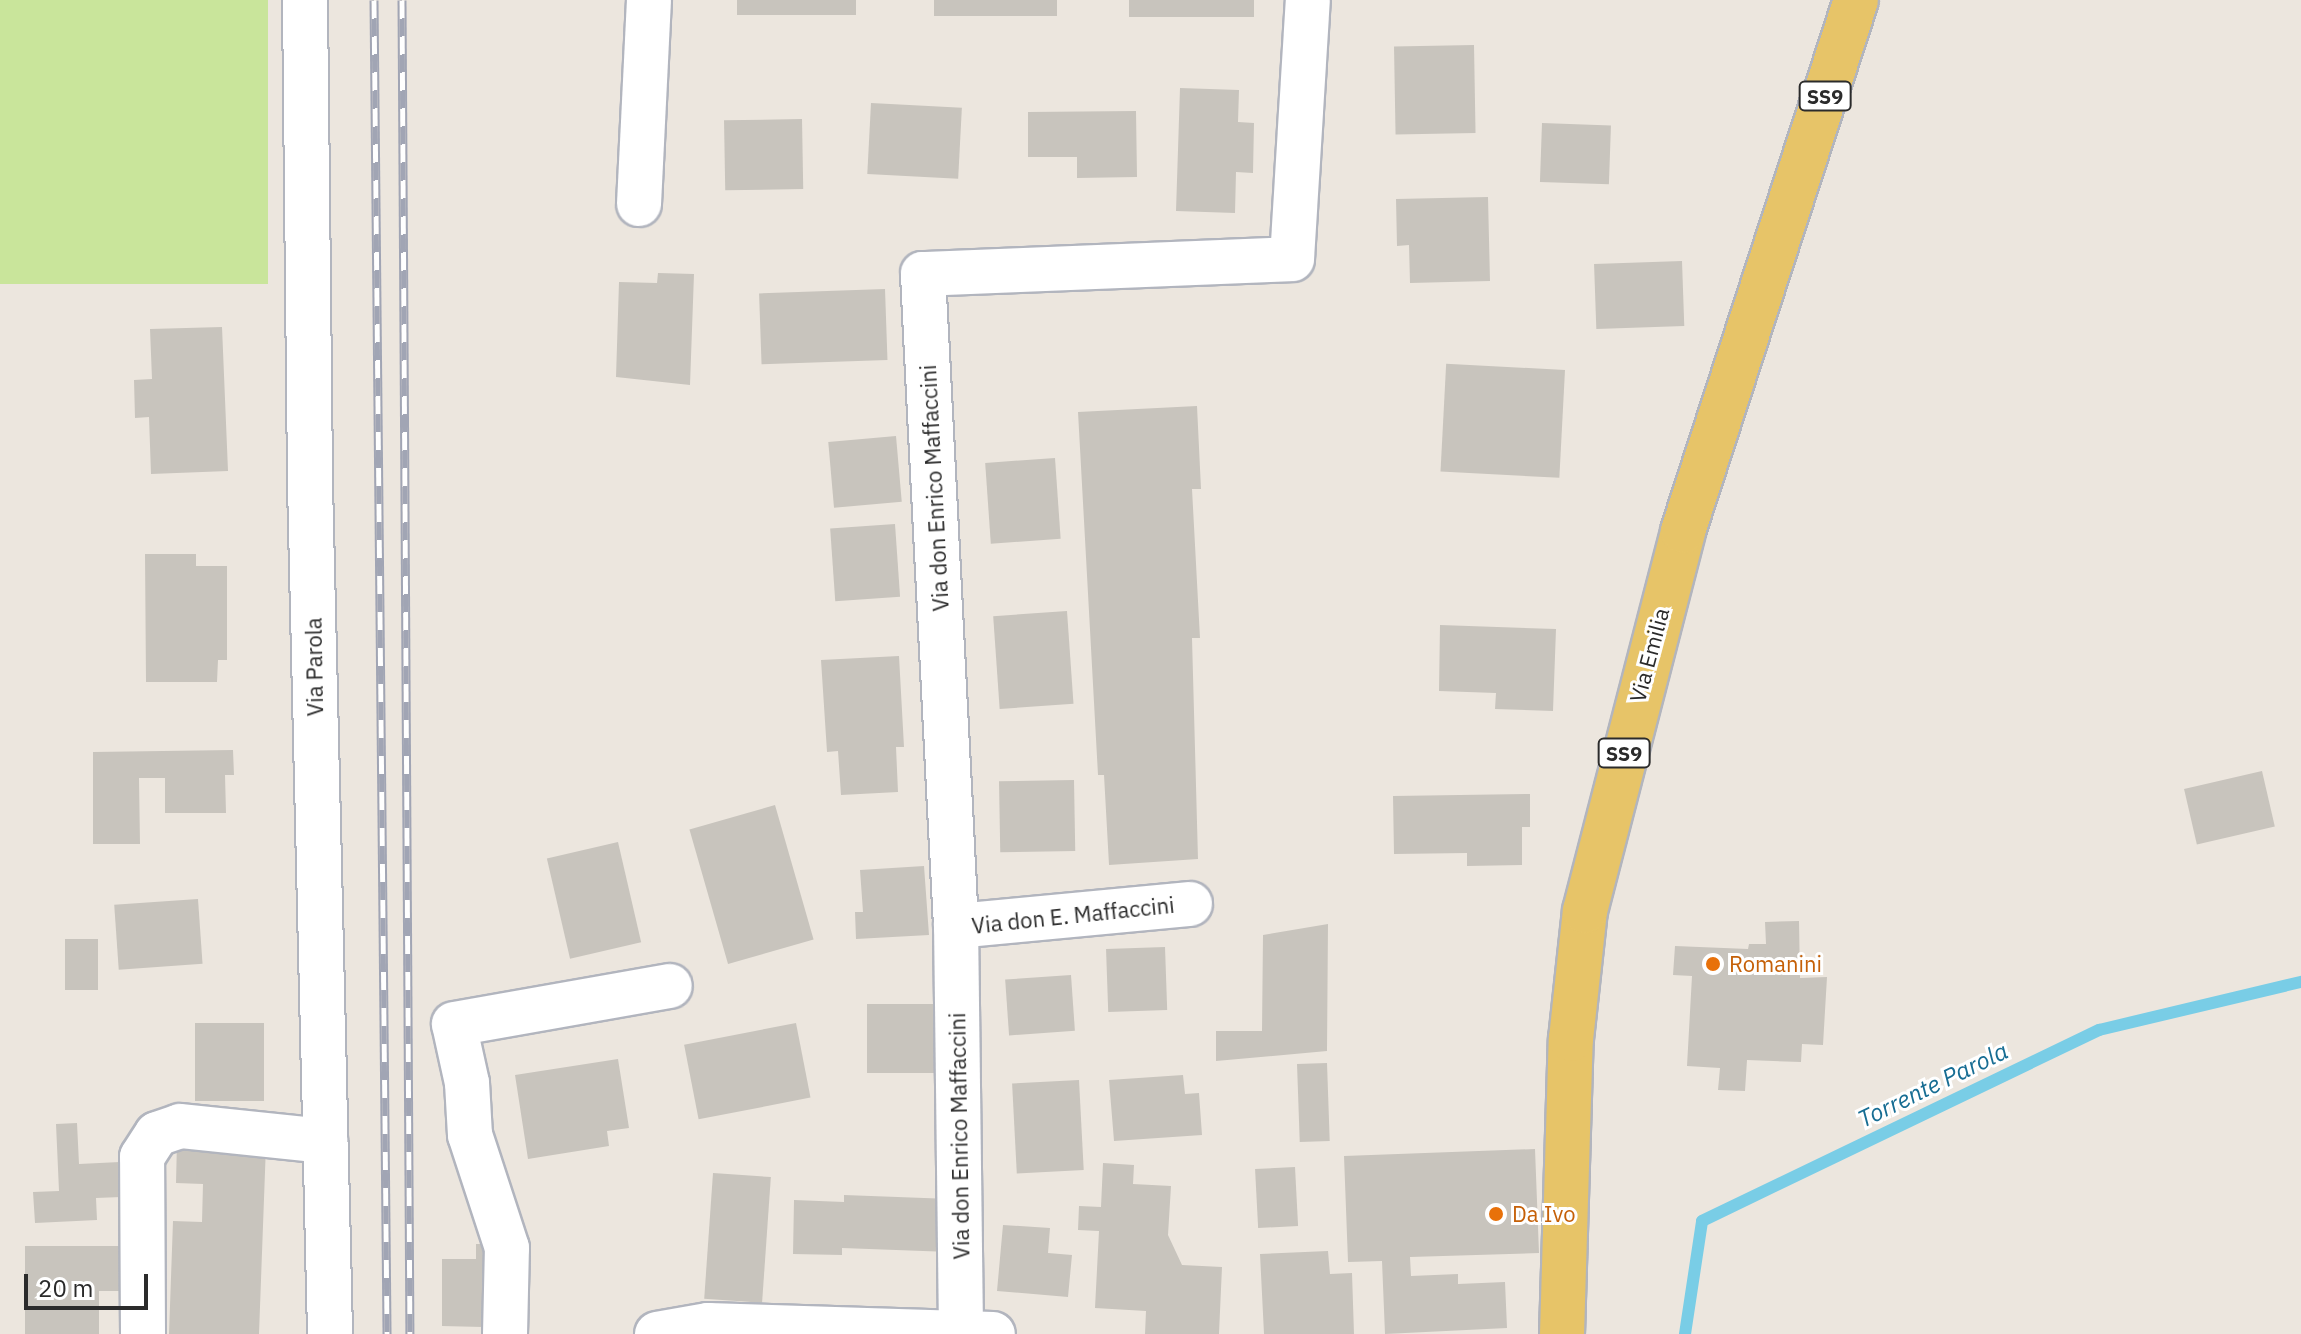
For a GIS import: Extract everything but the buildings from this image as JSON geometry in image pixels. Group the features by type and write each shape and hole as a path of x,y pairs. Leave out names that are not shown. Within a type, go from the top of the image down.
{"main road":[{"name":"Via Emilia","path":"1562,1334 1571,1039 1585,911 1683,531 1856,0"}],"street":[{"name":"Via Parola","path":"305,0 330,1334"},
{"path":"639,204 649,0"},
{"name":"Via don Enrico Maffaccini","path":"977,1332 923,274 1292,259 1308,0"},
{"name":"Via don E. Maffaccini","path":"956,926 1190,904"},
{"path":"505,1334 507,1248 470,1135 467,1083 454,1024 670,986"},
{"path":"143,1334 142,1157 157,1134 180,1126 325,1141"},
{"path":"657,1334 708,1325 977,1332"}],"green space":[{"path":"0,0 268,0 268,284 0,284"}],"waterway":[{"name":"Torrente Parola","path":"1685,1334 1702,1221 2099,1030 2301,982"}],"railway":[{"path":"374,0 387,1334"},
{"path":"402,0 410,1334"}],"place":[{"name":"Romanini","path":"1713,964"},
{"name":"Da Ivo","path":"1496,1214"}]}
